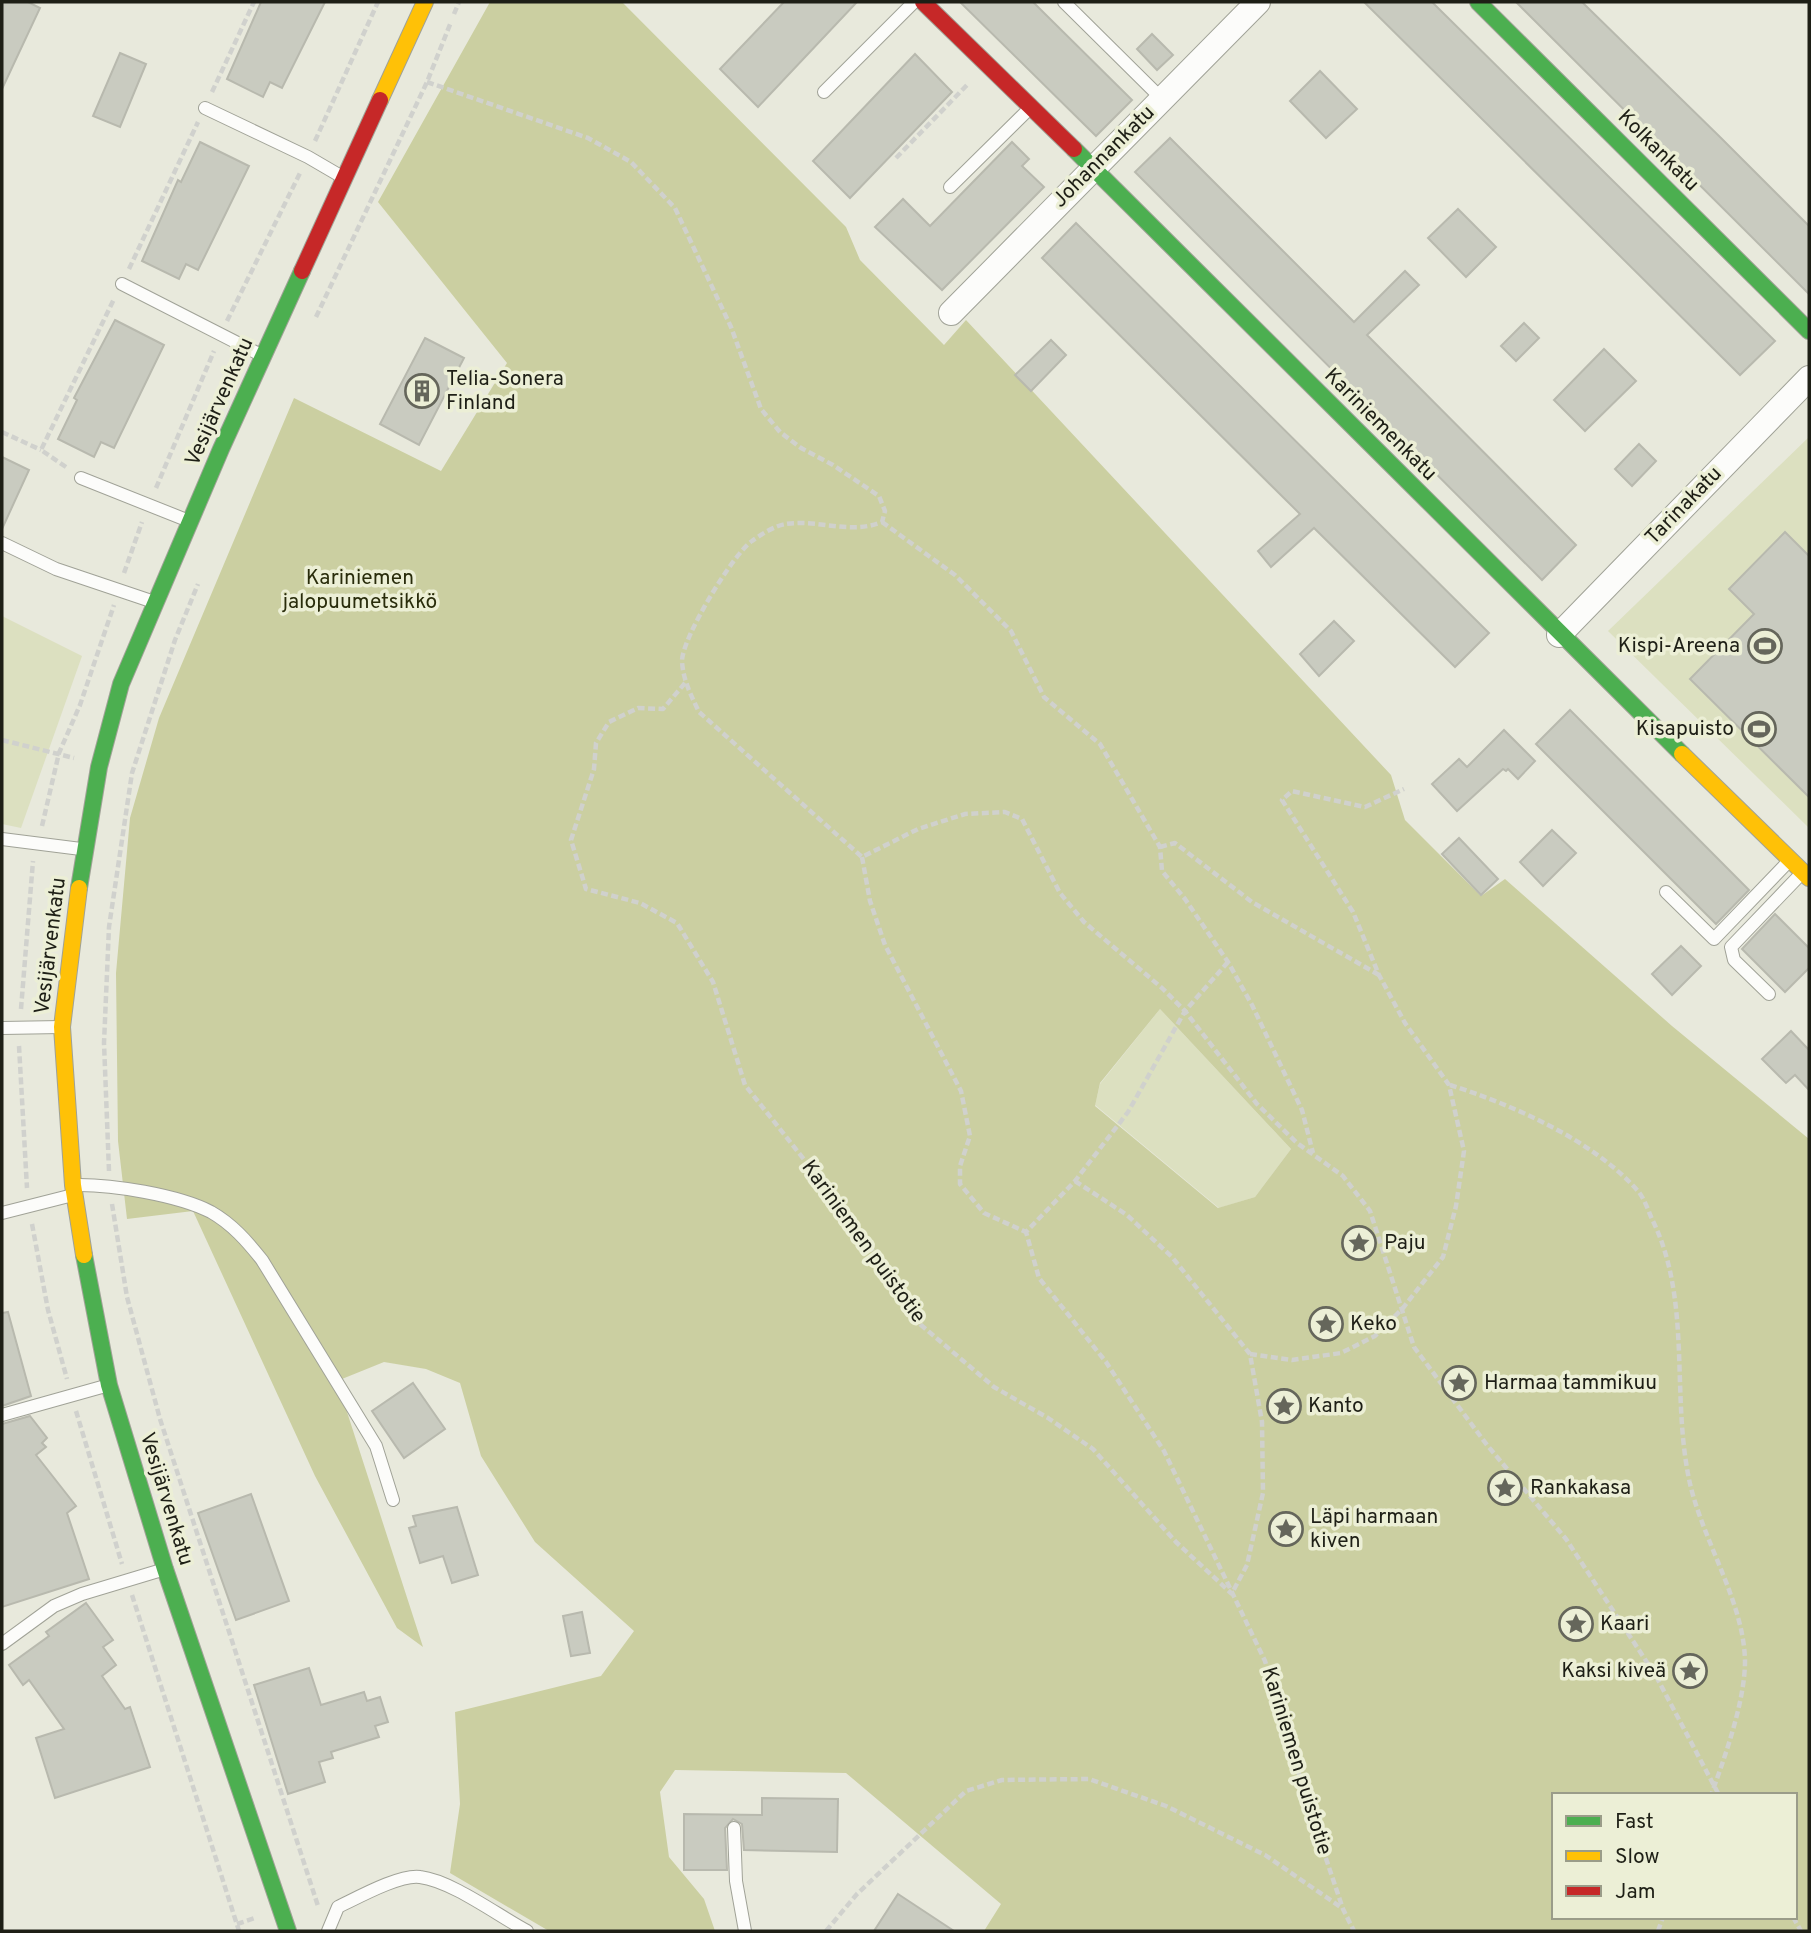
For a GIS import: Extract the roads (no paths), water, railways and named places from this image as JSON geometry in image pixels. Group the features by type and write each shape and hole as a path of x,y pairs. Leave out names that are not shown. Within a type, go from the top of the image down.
{"street":[{"name":"Vesijärvenkatu","path":"288,1931 165,1569 108,1385 90,1295 74,1190 62,1027 84,849 99,767 121,684 189,522 424,2"},
{"name":"Kariniemenkatu","path":"923,2 1095,167 1559,635 1806,875"},
{"name":"Johannankatu","path":"951,313 1258,2"},
{"name":"Kolkankatu","path":"1478,2 1809,331"},
{"name":"Tarinakatu","path":"1559,635 1809,378"}],"lane":[{"path":"824,92 914,2"},
{"path":"1064,2 1162,99"},
{"path":"950,187 1032,107"},
{"path":"205,108 308,157 345,178"},
{"path":"122,284 263,356"},
{"path":"81,478 189,522"},
{"path":"2,543 56,569 154,602"},
{"path":"2,839 84,849"},
{"path":"1666,892 1714,939 1791,860"},
{"path":"1769,994 1734,960 1731,947 1806,875"},
{"path":"2,1028 62,1027"},
{"path":"2,1213 74,1190 109,1184 209,1212 242,1234 262,1260 376,1446 393,1500"},
{"path":"2,1415 108,1385"},
{"path":"2,1644 54,1606 82,1594 165,1569"},
{"path":"734,1828 736,1881 745,1931"},
{"path":"328,1931 338,1907 384,1886 418,1876 444,1885 527,1931"}],"place":[{"name":"Telia-Sonera Finland","path":"422,391"},
{"name":"Kispi-Areena","path":"1765,646"},
{"name":"Kisapuisto","path":"1759,729"},
{"name":"Paju","path":"1359,1243"},
{"name":"Keko","path":"1326,1324"},
{"name":"Harmaa tammikuu","path":"1459,1383"},
{"name":"Kanto","path":"1284,1406"},
{"name":"Rankakasa","path":"1505,1488"},
{"name":"Läpi harmaan kiven","path":"1286,1529"},
{"name":"Kaari","path":"1576,1624"},
{"name":"Kaksi kiveä","path":"1690,1671"}],"park label":[{"name":"Kariniemen jalopuumetsikkö","path":"360,590"}]}
